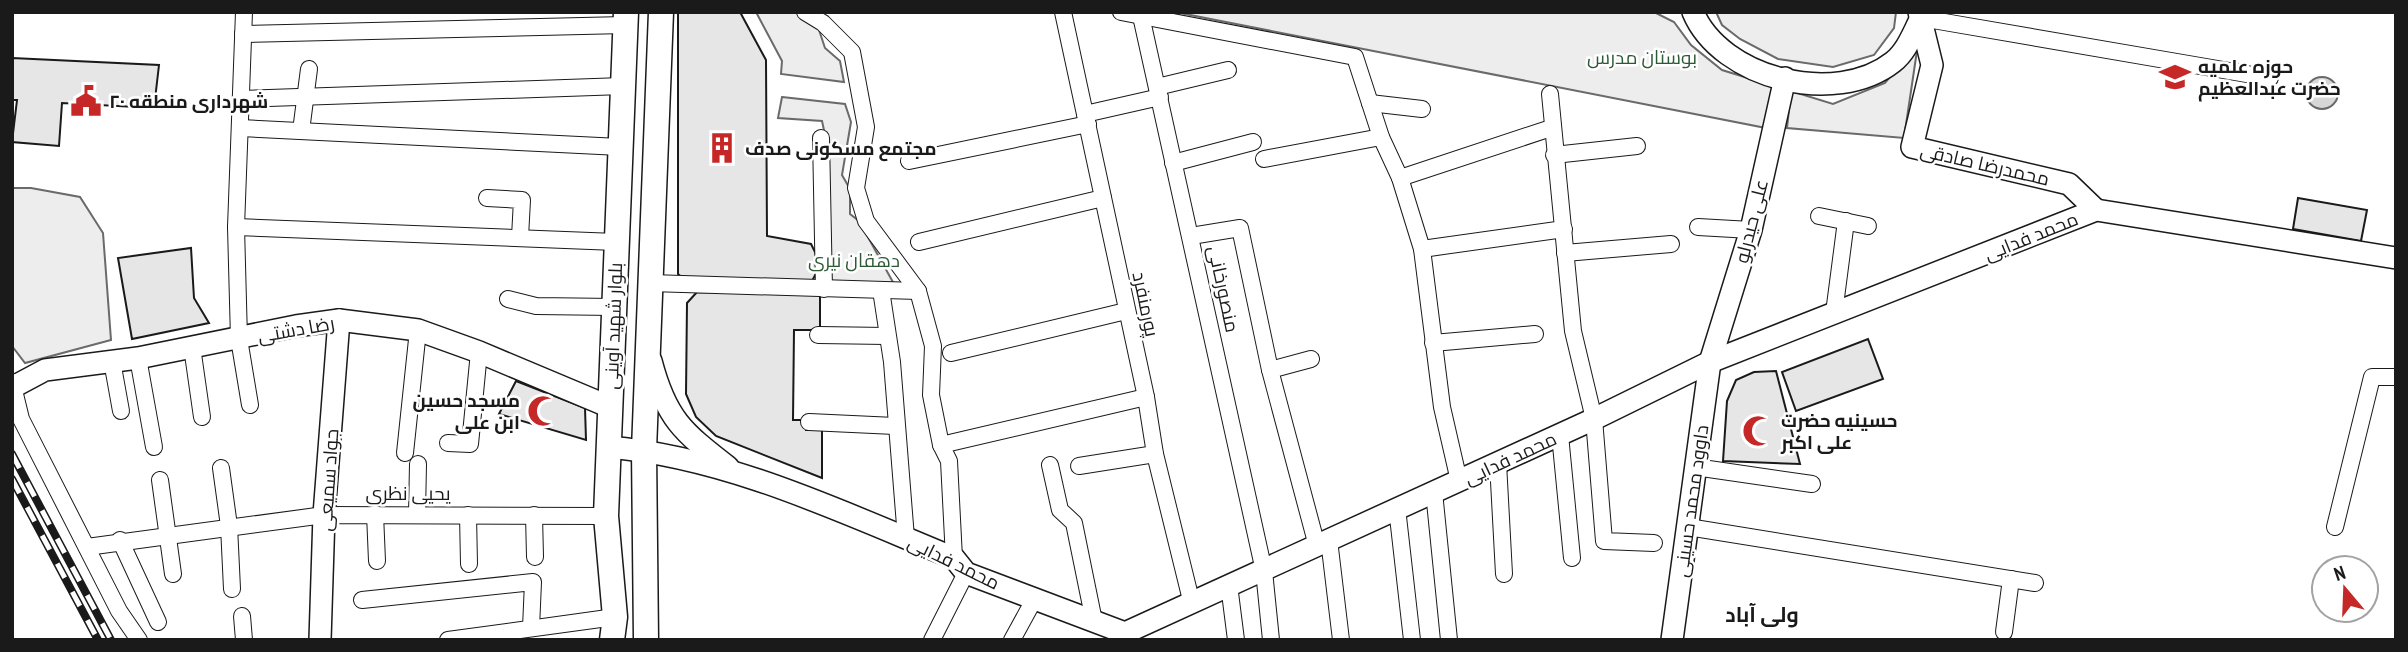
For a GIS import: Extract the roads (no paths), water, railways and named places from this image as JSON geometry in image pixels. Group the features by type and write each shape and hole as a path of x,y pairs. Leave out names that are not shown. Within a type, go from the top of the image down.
{"main road":[{"name":"بلوار شهید آوینی","path":"646,640 644,450 661,12"},
{"name":"بلوار شهید آوینی","path":"613,629 606,516 626,19"}],"street":[{"path":"244,12 236,227 239,339 250,405"},
{"path":"805,12 823,23 852,52 866,127 856,188 866,221 918,291 933,346 931,395 941,445 949,461 960,565 932,640"},
{"name":"پورمنفرد","path":"1063,12 1146,397 1155,454 1192,604"},
{"path":"1121,12 1355,57 1381,137 1400,178 1422,249 1433,343 1459,481"},
{"path":"1691,14 1716,46 1752,68 1785,78 1817,83 1838,82 1877,72 1904,52 1920,15 2270,78"},
{"name":"محمدرضا صادقی","path":"1920,15 1932,65 1912,147 2069,184 2096,210"},
{"name":"منصورخانی","path":"1141,16 1264,571 1271,640"},
{"path":"243,34 460,20 626,19"},
{"path":"301,131 309,69"},
{"path":"909,161 1086,119 1228,69"},
{"name":"علی حیدرلو","path":"1710,362 1751,230 1785,78"},
{"path":"241,99 623,86"},
{"path":"1550,94 1551,128 1573,331 1594,419 1604,541 1654,543"},
{"path":"1370,103 1422,109"},
{"path":"240,128 620,147"},
{"path":"1400,178 1551,128"},
{"path":"1264,159 1381,137"},
{"path":"821,138 824,289"},
{"path":"1173,163 1253,142"},
{"path":"1555,155 1637,146"},
{"path":"487,198 522,200 520,237"},
{"path":"919,242 1103,198"},
{"name":"محمد فدایی","path":"608,447 644,450 736,473 906,538 960,565 1126,636 1397,508 1560,435 1710,362 2096,210 2396,258"},
{"path":"1819,216 1868,226"},
{"path":"1833,313 1846,221"},
{"path":"236,227 616,242"},
{"path":"1698,227 1751,230"},
{"path":"1191,236 1240,228 1270,370 1323,543 1341,640"},
{"path":"1422,249 1564,229"},
{"path":"1565,253 1671,244"},
{"path":"650,283 918,291"},
{"path":"881,290 892,362 906,538"},
{"path":"508,299 536,306 614,307"},
{"path":"951,353 1126,311"},
{"name":"رضا دشتی","path":"14,384 45,370 138,358 339,320 418,330 479,352 610,407"},
{"name":"جواد سمیعی","path":"320,640 324,515 339,320"},
{"path":"417,514 411,458 418,330"},
{"path":"1433,343 1535,334"},
{"path":"818,335 887,336"},
{"path":"192,347 202,417"},
{"path":"648,351 657,387 681,431 736,473"},
{"path":"448,443 471,444 479,352"},
{"path":"138,358 154,447"},
{"path":"1270,370 1311,359"},
{"path":"111,361 121,411"},
{"name":"داوود محمد حسینی","path":"1672,640 1710,362"},
{"path":"2335,527 2372,377 2396,377"},
{"path":"14,384 21,419 119,611 139,640"},
{"path":"941,445 1146,397"},
{"path":"809,422 895,426"},
{"path":"1560,435 1572,558"},
{"path":"1079,466 1155,454"},
{"path":"1498,463 1504,574"},
{"path":"1050,465 1060,510 1074,523 1094,621"},
{"path":"1695,467 1812,484"},
{"path":"221,468 229,526 232,589"},
{"path":"160,480 173,574"},
{"path":"1434,492 1449,640"},
{"path":"1397,508 1412,640"},
{"path":"375,514 377,561"},
{"name":"یحیی نظری","path":"87,547 120,540 324,515 606,516"},
{"path":"468,515 469,564"},
{"path":"534,515 535,557"},
{"path":"1688,527 2035,583"},
{"path":"120,540 158,622"},
{"path":"2004,632 2011,579"},
{"path":"362,600 533,582 531,628"},
{"path":"1229,586 1236,640"},
{"path":"1012,640 1035,598"},
{"path":"242,616 244,640"},
{"path":"448,640 531,628 613,629"}],"railway":[{"path":"12,454 111,640"},
{"path":"12,479 98,640"}],"place":[{"name":"حوزه علمیه حضرت عبدالعظیم","path":"2175,77"},
{"name":"شهرداری منطقه ۲۰","path":"86,101"},
{"name":"مجتمع مسکونی صدف","path":"722,148"},
{"name":"مسجد حسین ابن علی","path":"543,411"},
{"name":"حسینیه حضرت علی اکبر","path":"1758,431"}],"district":[{"name":"ولی آباد","path":"1762,615"}],"park label":[{"name":"بوستان مدرس","path":"1642,57"},
{"name":"دهقان نیری","path":"854,260"}]}
